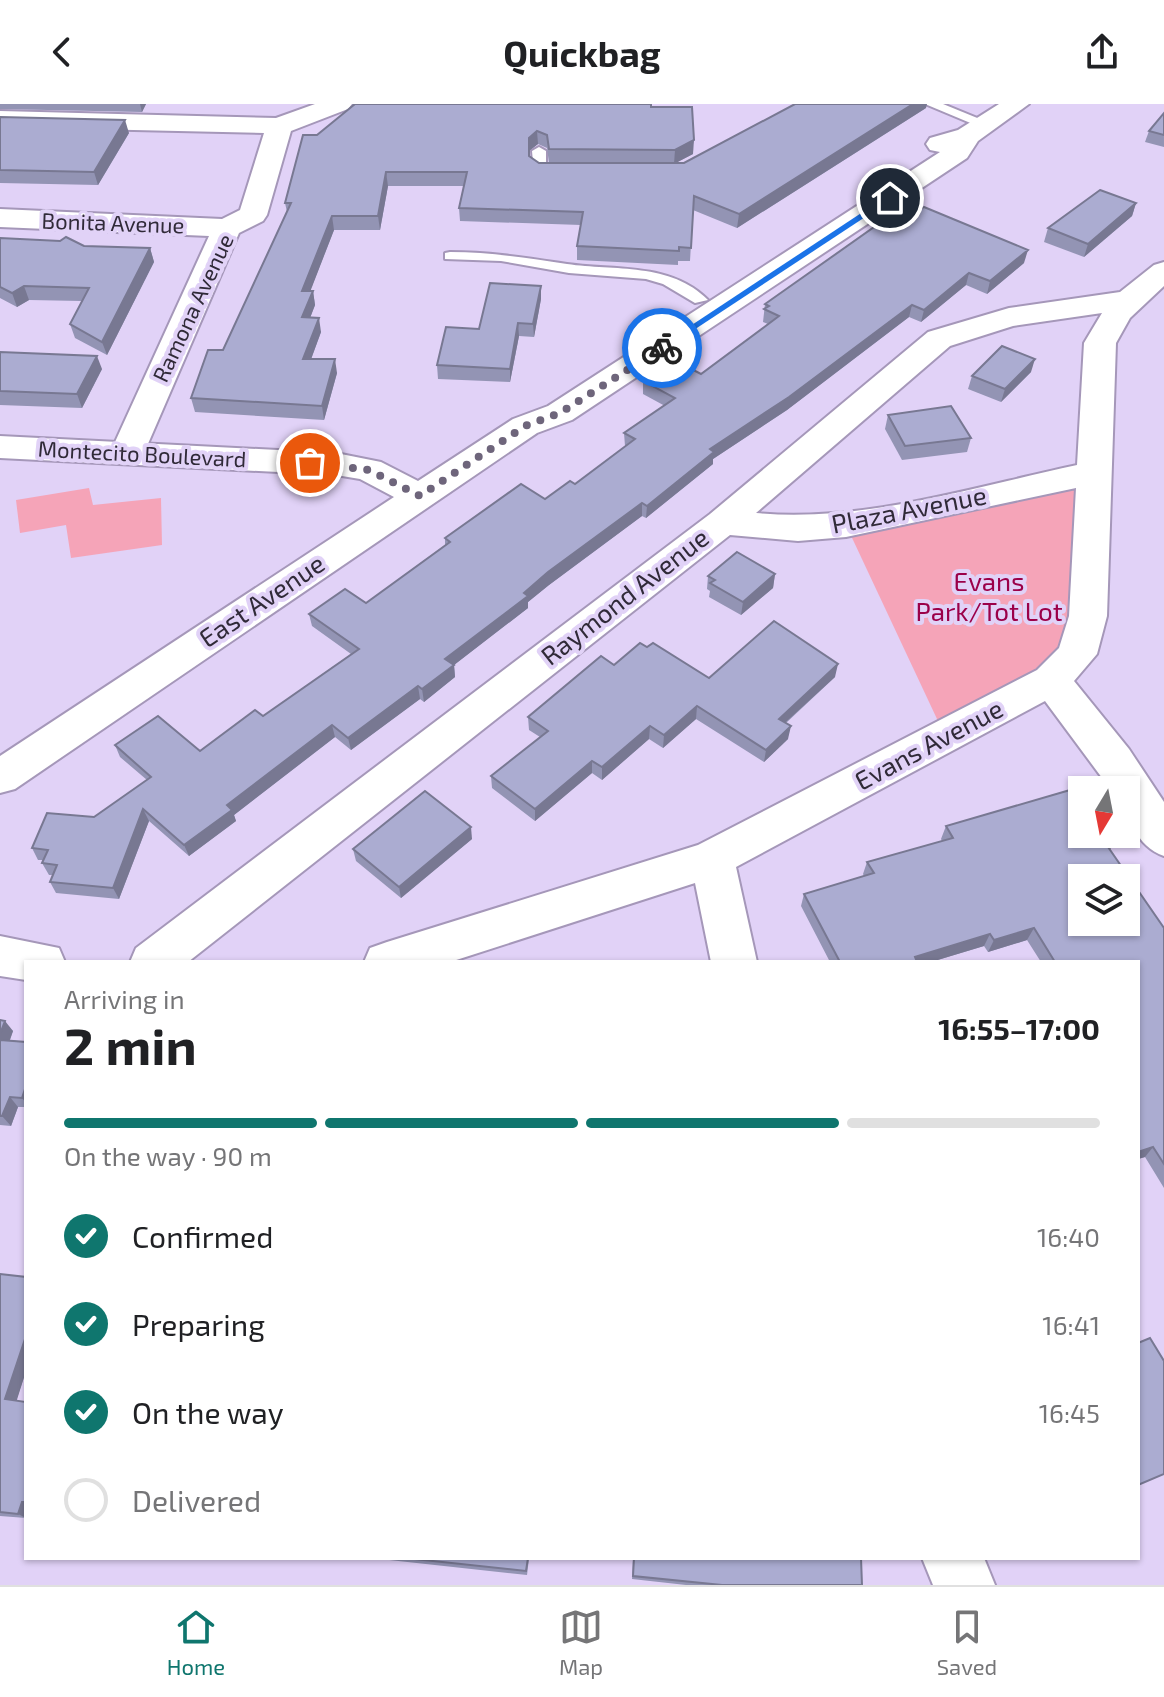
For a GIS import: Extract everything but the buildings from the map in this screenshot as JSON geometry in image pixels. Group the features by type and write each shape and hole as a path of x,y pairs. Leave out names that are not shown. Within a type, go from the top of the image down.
{"street":[{"path":"0,119 279,126 339,104"},
{"name":"East Avenue","path":"525,426 551,396 944,141 976,130 1016,104"},
{"name":"Ramona Avenue","path":"127,453 227,228 253,215 279,126"},
{"name":"East Avenue","path":"0,777 525,426 560,413 890,198 958,152 976,130"},
{"name":"Bonita Avenue","path":"0,218 227,228"},
{"name":"Evans Avenue","path":"393,960 712,859 1051,680 1077,654 1088,616 1100,343 1109,321 1124,301 1164,271"},
{"name":"Raymond Avenue","path":"156,960 723,522 939,339 1009,317 1124,301"},
{"name":"Montecito Boulevard","path":"0,447 355,466 420,496"},
{"name":"Plaza Avenue","path":"723,522 798,529 846,525 1093,473"},
{"path":"1051,680 1114,760 1164,838"},
{"path":"712,859 734,960"},
{"path":"0,956 28,960"},
{"path":"954,1560 964,1585"}],"lane":[{"path":"931,104 976,130"},
{"path":"539,151 539,170 570,171"},
{"path":"450,256 501,257 569,269 647,275 668,281 700,300"}],"green space":[{"name":"Evans Park/Tot Lot","path":"1093,473 1077,654 945,736 846,525"},
{"path":"89,488 93,505 161,498 162,545 71,558 66,525 20,533 16,500"}],"way so far":[{"path":"310,463 369,470 420,496 525,426 560,413 662,348"}],"route":[{"path":"662,348 890,198"}]}
